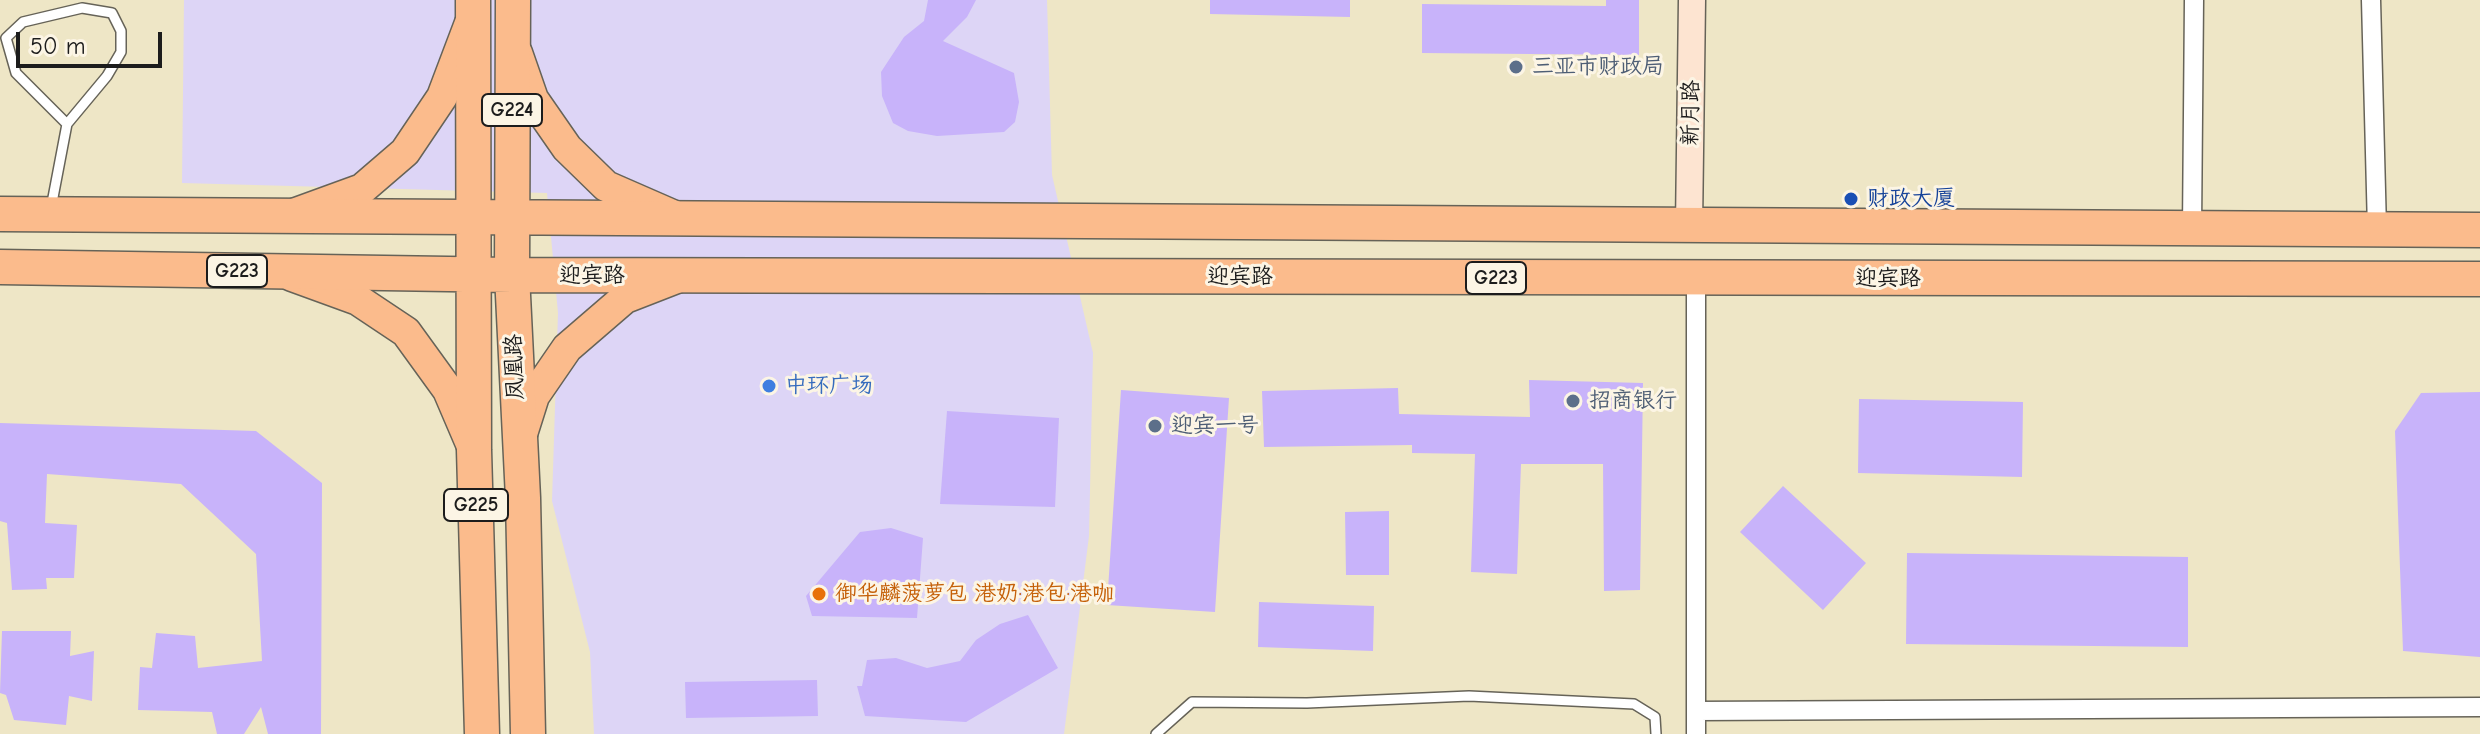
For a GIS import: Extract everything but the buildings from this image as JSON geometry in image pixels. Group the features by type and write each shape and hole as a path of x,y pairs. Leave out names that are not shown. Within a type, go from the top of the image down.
{"highway":[{"name":"凤凰路","path":"513,0 512,275 518,447 523,498 528,734"},
{"name":"凤凰路","path":"473,7 474,450 482,734"},
{"path":"0,214 474,220 2480,230"},
{"name":"迎宾路","path":"0,267 475,275 2480,279"}],"main road":[{"path":"285,217 362,189 405,152 442,97 473,7"},
{"path":"513,42 533,99 567,148 606,186 686,221"},
{"path":"279,271 358,300 406,332 448,390 474,450"},
{"path":"518,447 534,396 567,348 625,298 682,276"}],"street":[{"name":"新月路","path":"1689,226 1692,0"},
{"path":"2192,229 2194,0"},
{"path":"2371,0 2377,229"},
{"path":"1696,278 1696,734"},
{"path":"1696,711 2480,707"}],"lane":[{"path":"50,215 67,124 107,76 121,52 121,31 112,13 82,8 23,22 6,38 16,73 67,124"},
{"path":"1156,734 1192,702 1307,703 1469,696 1634,704 1655,717 1656,734"}],"shaded area":[{"path":"184,0 1047,0 1052,175 1093,353 1089,536 1064,734 594,734 590,652 552,501 558,313 547,193 182,183"}],"place":[{"name":"三亚市财政局","path":"1516,67"},
{"name":"财政大厦","path":"1851,199"},
{"name":"中环广场","path":"769,386"},
{"name":"招商银行","path":"1573,401"},
{"name":"迎宾一号","path":"1155,426"},
{"name":"御华麟菠萝包 港奶·港包·港咖","path":"819,594"}]}
